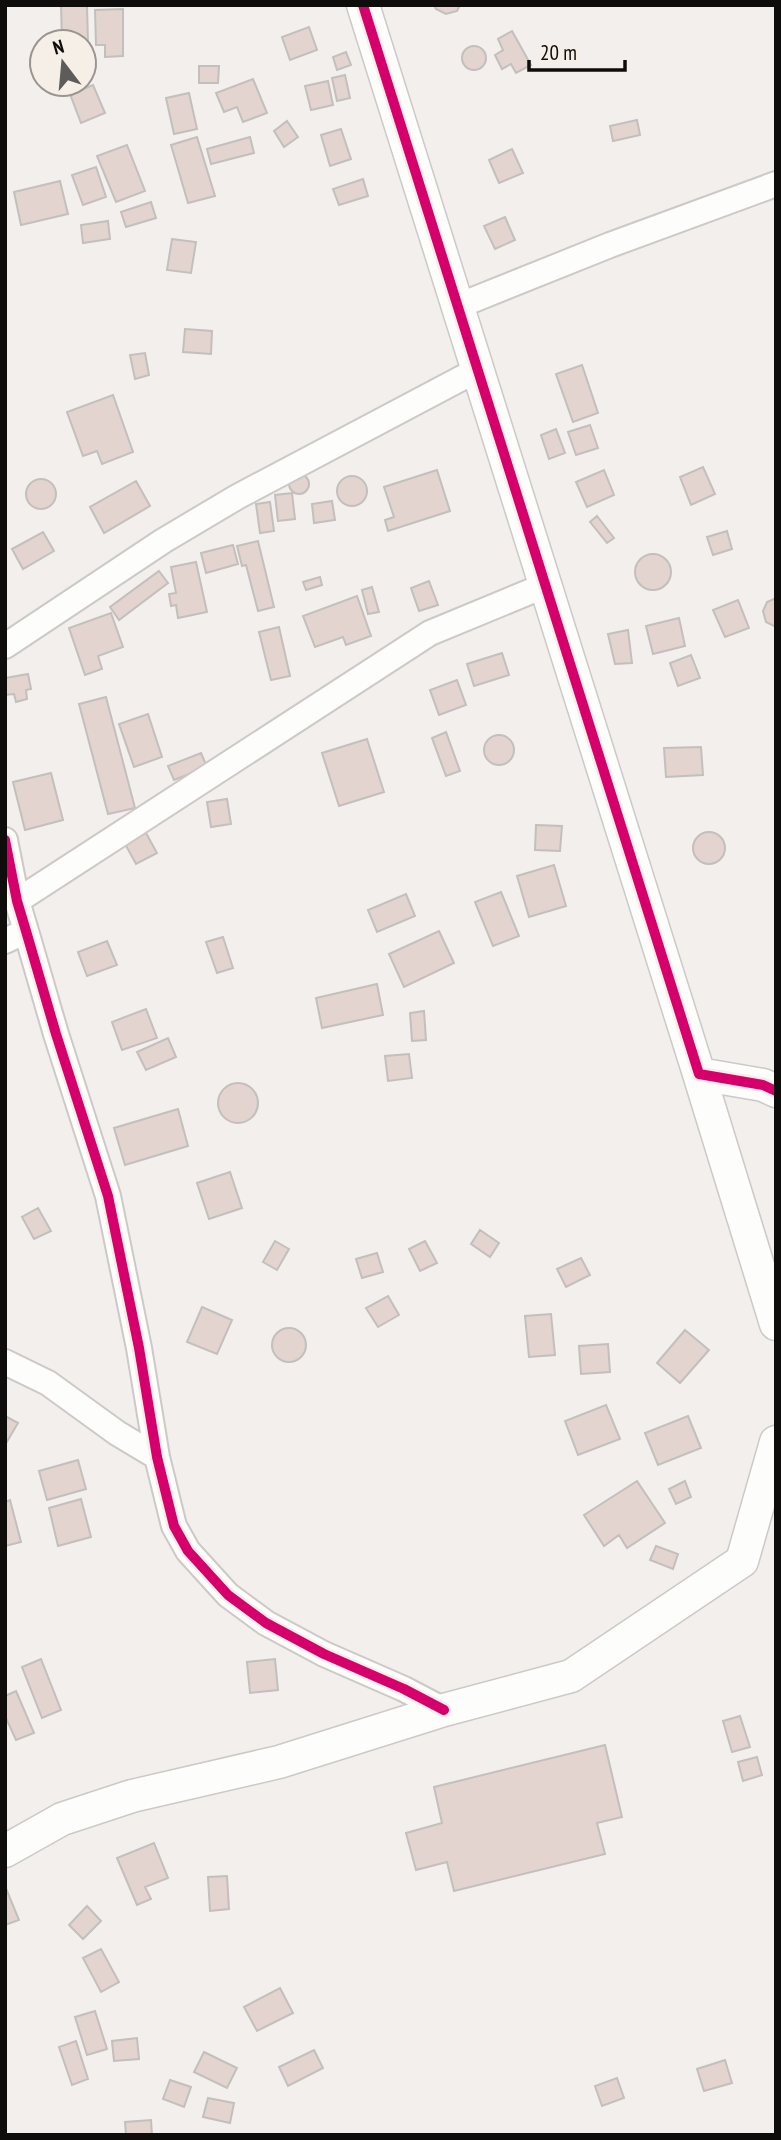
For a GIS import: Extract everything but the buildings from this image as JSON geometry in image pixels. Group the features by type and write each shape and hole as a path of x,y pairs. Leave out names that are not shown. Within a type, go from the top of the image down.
{"street":[{"path":"363,5 776,1324"},
{"path":"458,306 610,245 776,184"},
{"path":"5,646 163,541 226,503 477,370"},
{"path":"17,901 430,634 546,585"},
{"path":"5,840 17,901 16,936 56,1034 108,1196 139,1348 157,1457 174,1526 188,1551 228,1595 267,1623 324,1654 404,1689 444,1710"},
{"path":"699,1074 762,1085 776,1091"},
{"path":"5,1362 48,1383 117,1433 157,1457"},
{"path":"5,1851 62,1819 132,1796 279,1762 444,1710 571,1675 742,1561 776,1442"}],"cycle path":[{"path":"363,5 699,1074 763,1085 776,1091"},
{"path":"5,840 17,901 108,1196 139,1348 157,1457 174,1526 188,1551 228,1595 266,1623 324,1654 404,1689 444,1710"}]}
